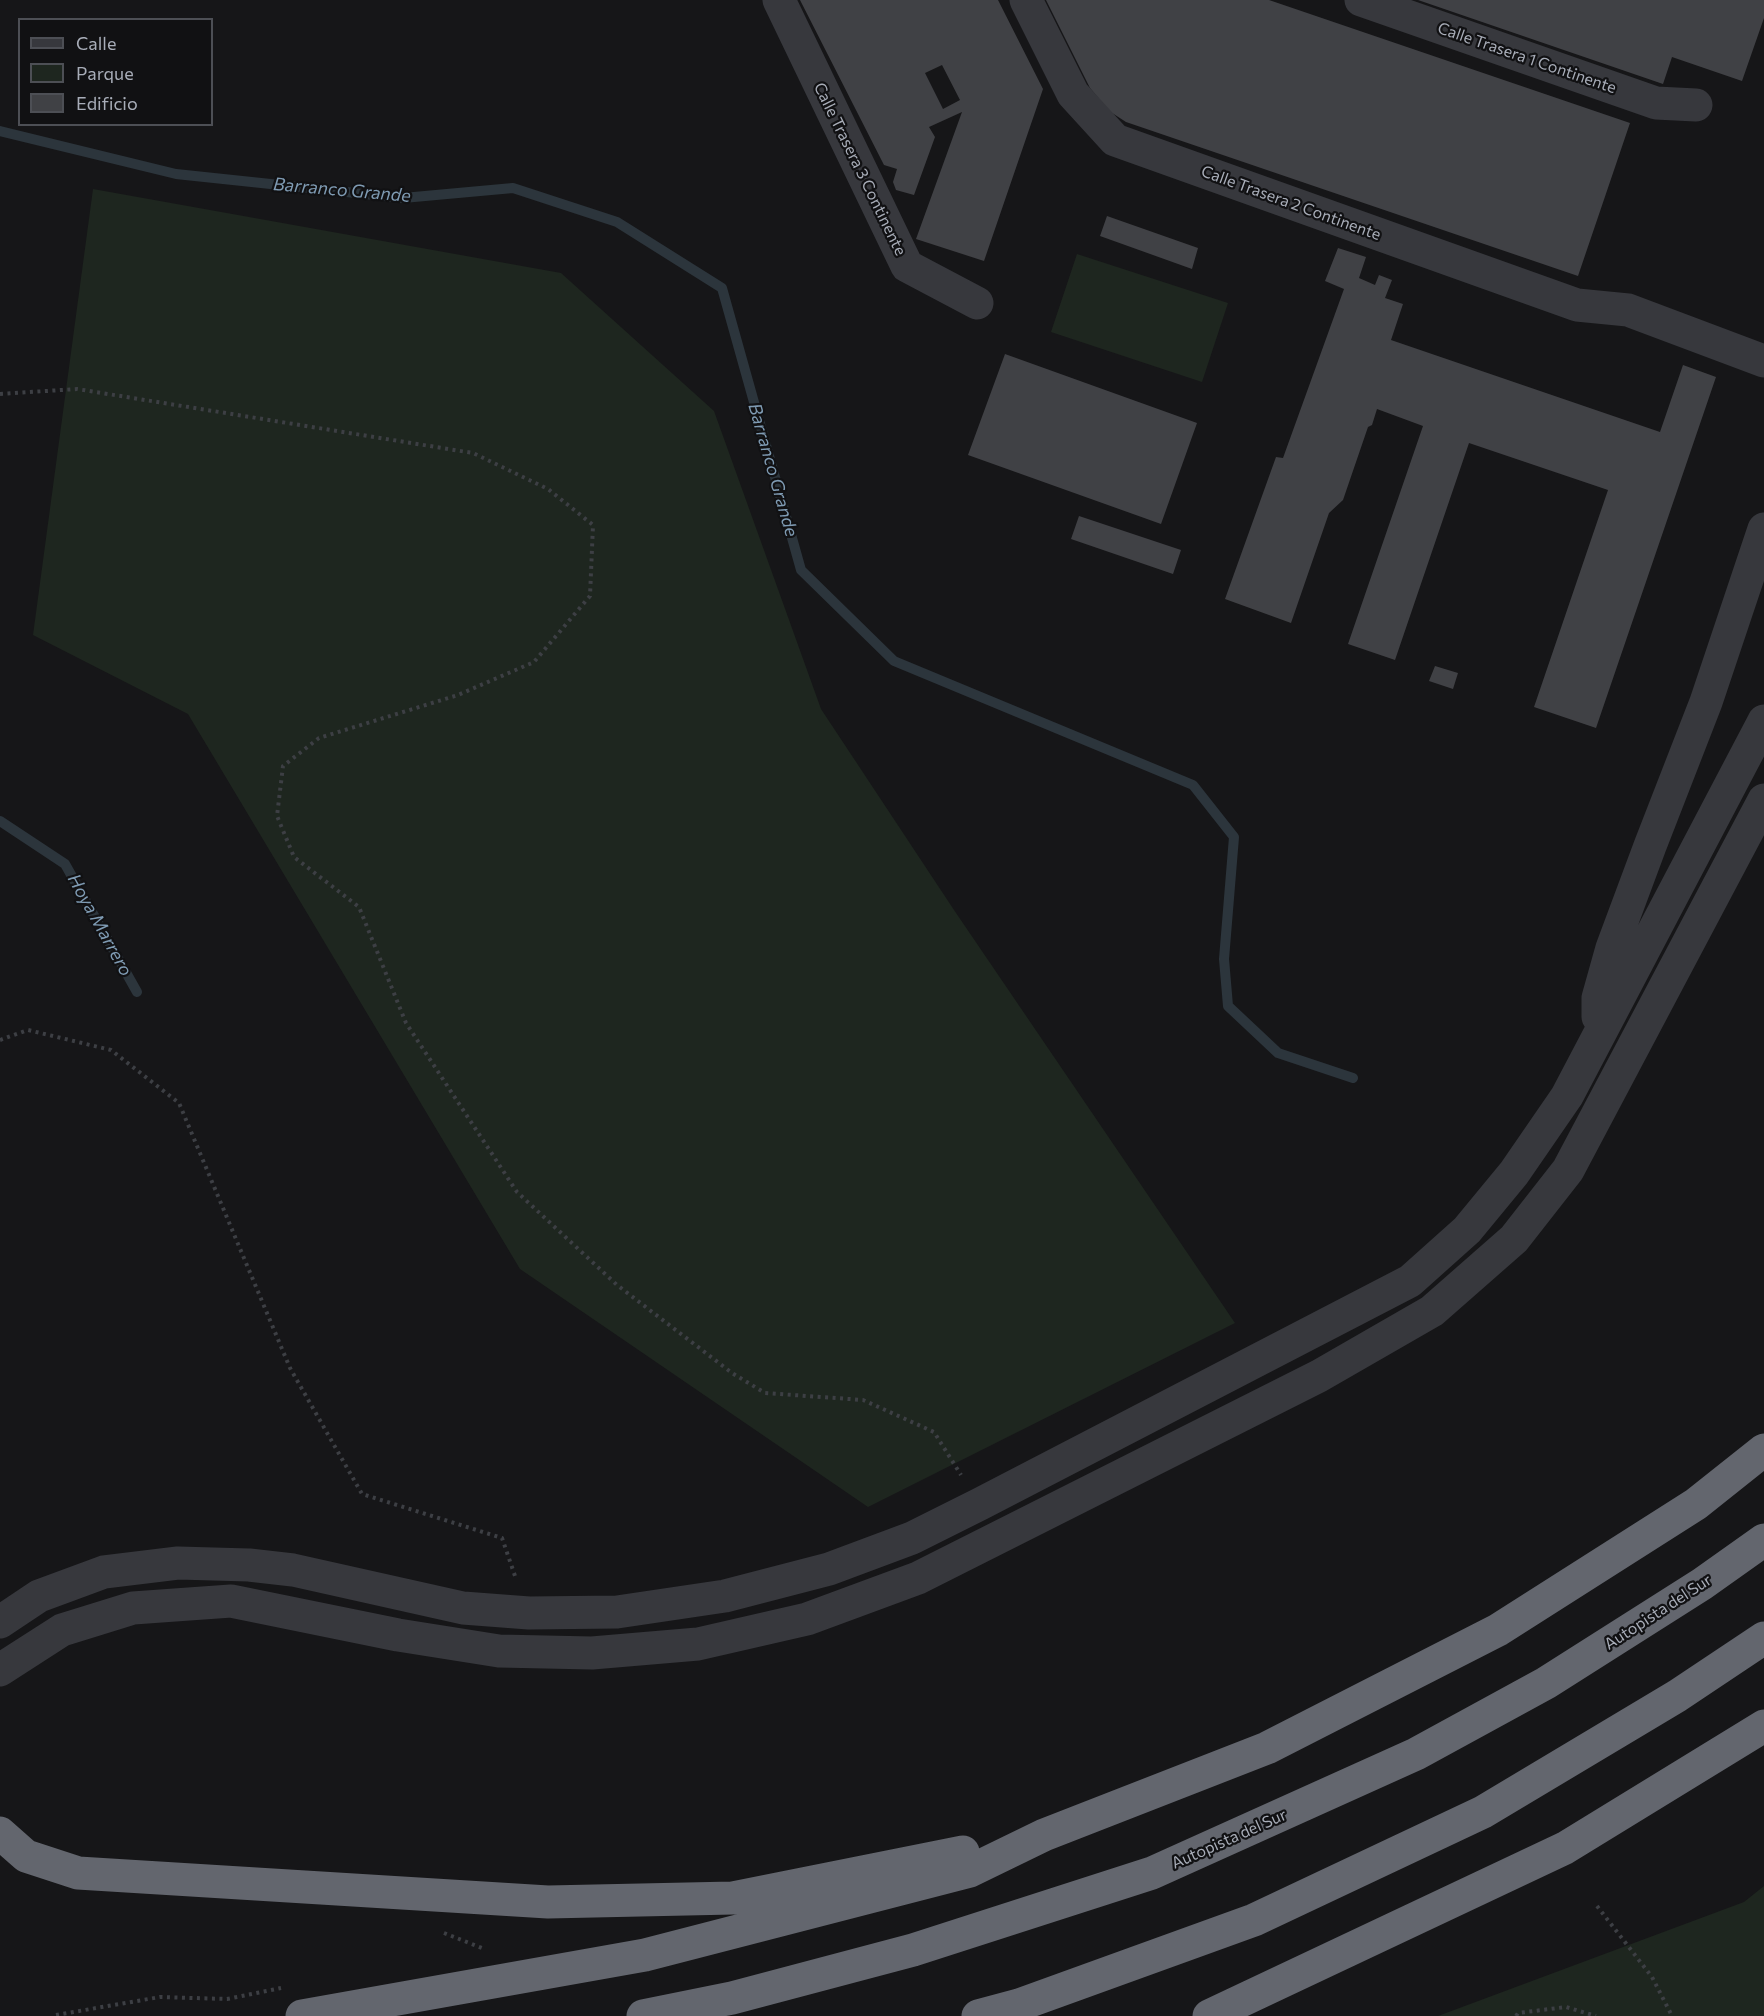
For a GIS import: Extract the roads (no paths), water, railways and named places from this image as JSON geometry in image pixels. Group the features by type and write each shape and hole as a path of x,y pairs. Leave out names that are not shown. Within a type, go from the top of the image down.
{"highway":[{"path":"303,2016 645,1955 970,1871 1044,1835 1267,1748 1498,1630 1696,1504 1764,1450"},
{"name":"Autopista del Sur","path":"643,2016 732,1998 913,1950 1152,1874 1416,1754 1546,1683 1702,1584 1764,1540"},
{"path":"978,2016 1018,2005 1254,1920 1483,1812 1677,1696 1764,1638"},
{"path":"1209,2016 1564,1848 1764,1726"},
{"path":"0,1833 26,1856 78,1873 548,1902 733,1898 1044,1835"}],"street":[{"name":"Calle Trasera 3 Continente","path":"778,0 907,266 977,303"},
{"name":"Calle Trasera 2 Continente","path":"1026,0 1073,94 1115,140 1576,305 1628,310 1764,361"},
{"name":"Calle Trasera 1 Continente","path":"1361,0 1656,103 1695,105"},
{"path":"1598,1036 1598,998 1612,948 1706,702 1764,529"},
{"path":"0,1622 39,1596 104,1572 178,1563 293,1570 463,1608 529,1613 617,1612 724,1596 839,1565 912,1538 980,1504 1410,1281 1467,1230 1514,1173 1567,1096 1764,721"},
{"path":"0,1670 62,1630 133,1608 231,1601 398,1635 499,1651 592,1653 698,1644 807,1619 918,1578 1319,1376 1432,1311 1514,1239 1568,1170 1764,800"}],"waterway":[{"name":"Barranco Grande","path":"0,131 176,174 403,198 513,188 617,222 722,288 801,570 894,661 1193,785 1234,837 1224,959 1228,1006 1278,1053 1353,1078"},
{"name":"Hoya Marrero","path":"0,821 65,864 137,992"}]}
